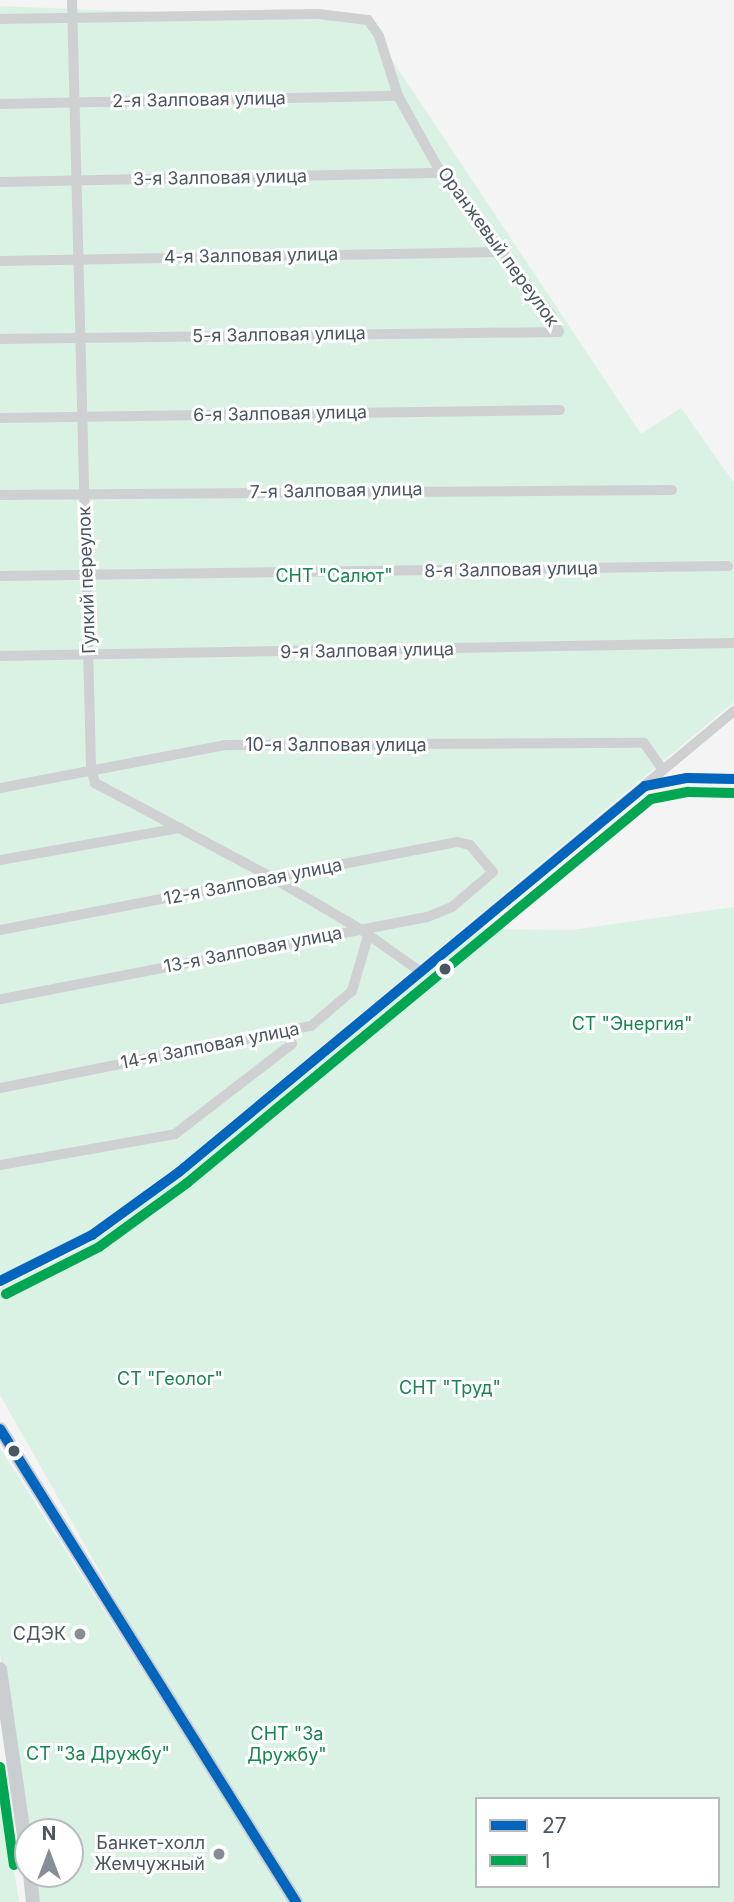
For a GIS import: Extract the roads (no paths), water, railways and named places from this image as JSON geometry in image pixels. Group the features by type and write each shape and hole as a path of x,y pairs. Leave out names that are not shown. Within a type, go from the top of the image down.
{"main road":[{"path":"0,1429 296,1902"},
{"path":"0,1669 22,1818"}],"street":[{"name":"Гулкий переулок","path":"72,0 91,768"},
{"name":"Оранжевый переулок","path":"72,17 318,14 368,20 379,36 398,96 441,173 552,316 559,332"},
{"path":"0,19 72,17"},
{"name":"2-я Залповая улица","path":"0,104 398,96"},
{"name":"3-я Залповая улица","path":"0,182 441,173"},
{"name":"4-я Залповая улица","path":"0,261 501,252"},
{"name":"5-я Залповая улица","path":"0,339 559,332"},
{"name":"6-я Залповая улица","path":"0,418 560,410"},
{"name":"7-я Залповая улица","path":"0,495 672,490"},
{"name":"8-я Залповая улица","path":"0,576 728,566"},
{"name":"9-я Залповая улица","path":"0,656 734,643"},
{"path":"0,1281 92,1236 178,1171 734,711"},
{"name":"10-я Залповая улица","path":"0,788 91,768 225,745 644,743 663,770"},
{"path":"91,768 95,783 104,791 273,878 364,932 421,972"},
{"path":"645,786 687,778 734,779"},
{"path":"0,860 180,828"},
{"name":"12-я Залповая улица","path":"0,930 464,841 493,872"},
{"name":"13-я Залповая улица","path":"0,999 364,932 427,917 452,907 493,872"},
{"name":"14-я Залповая улица","path":"0,1088 311,1026 352,991 364,932"},
{"path":"0,1165 175,1134 292,1044"}],"place":[{"name":"СДЭК","path":"80,1634"},
{"name":"Банкет-холл Жемчужный","path":"219,1854"}],"park label":[{"name":"СНТ \"Салют\"","path":"334,576"},
{"name":"СТ \"Энергия\"","path":"632,1024"},
{"name":"СТ \"Геолог\"","path":"170,1379"},
{"name":"СНТ \"Труд\"","path":"450,1388"},
{"name":"СНТ \"За Дружбу\"","path":"287,1745"},
{"name":"СТ \"За Дружбу\"","path":"98,1754"}]}
